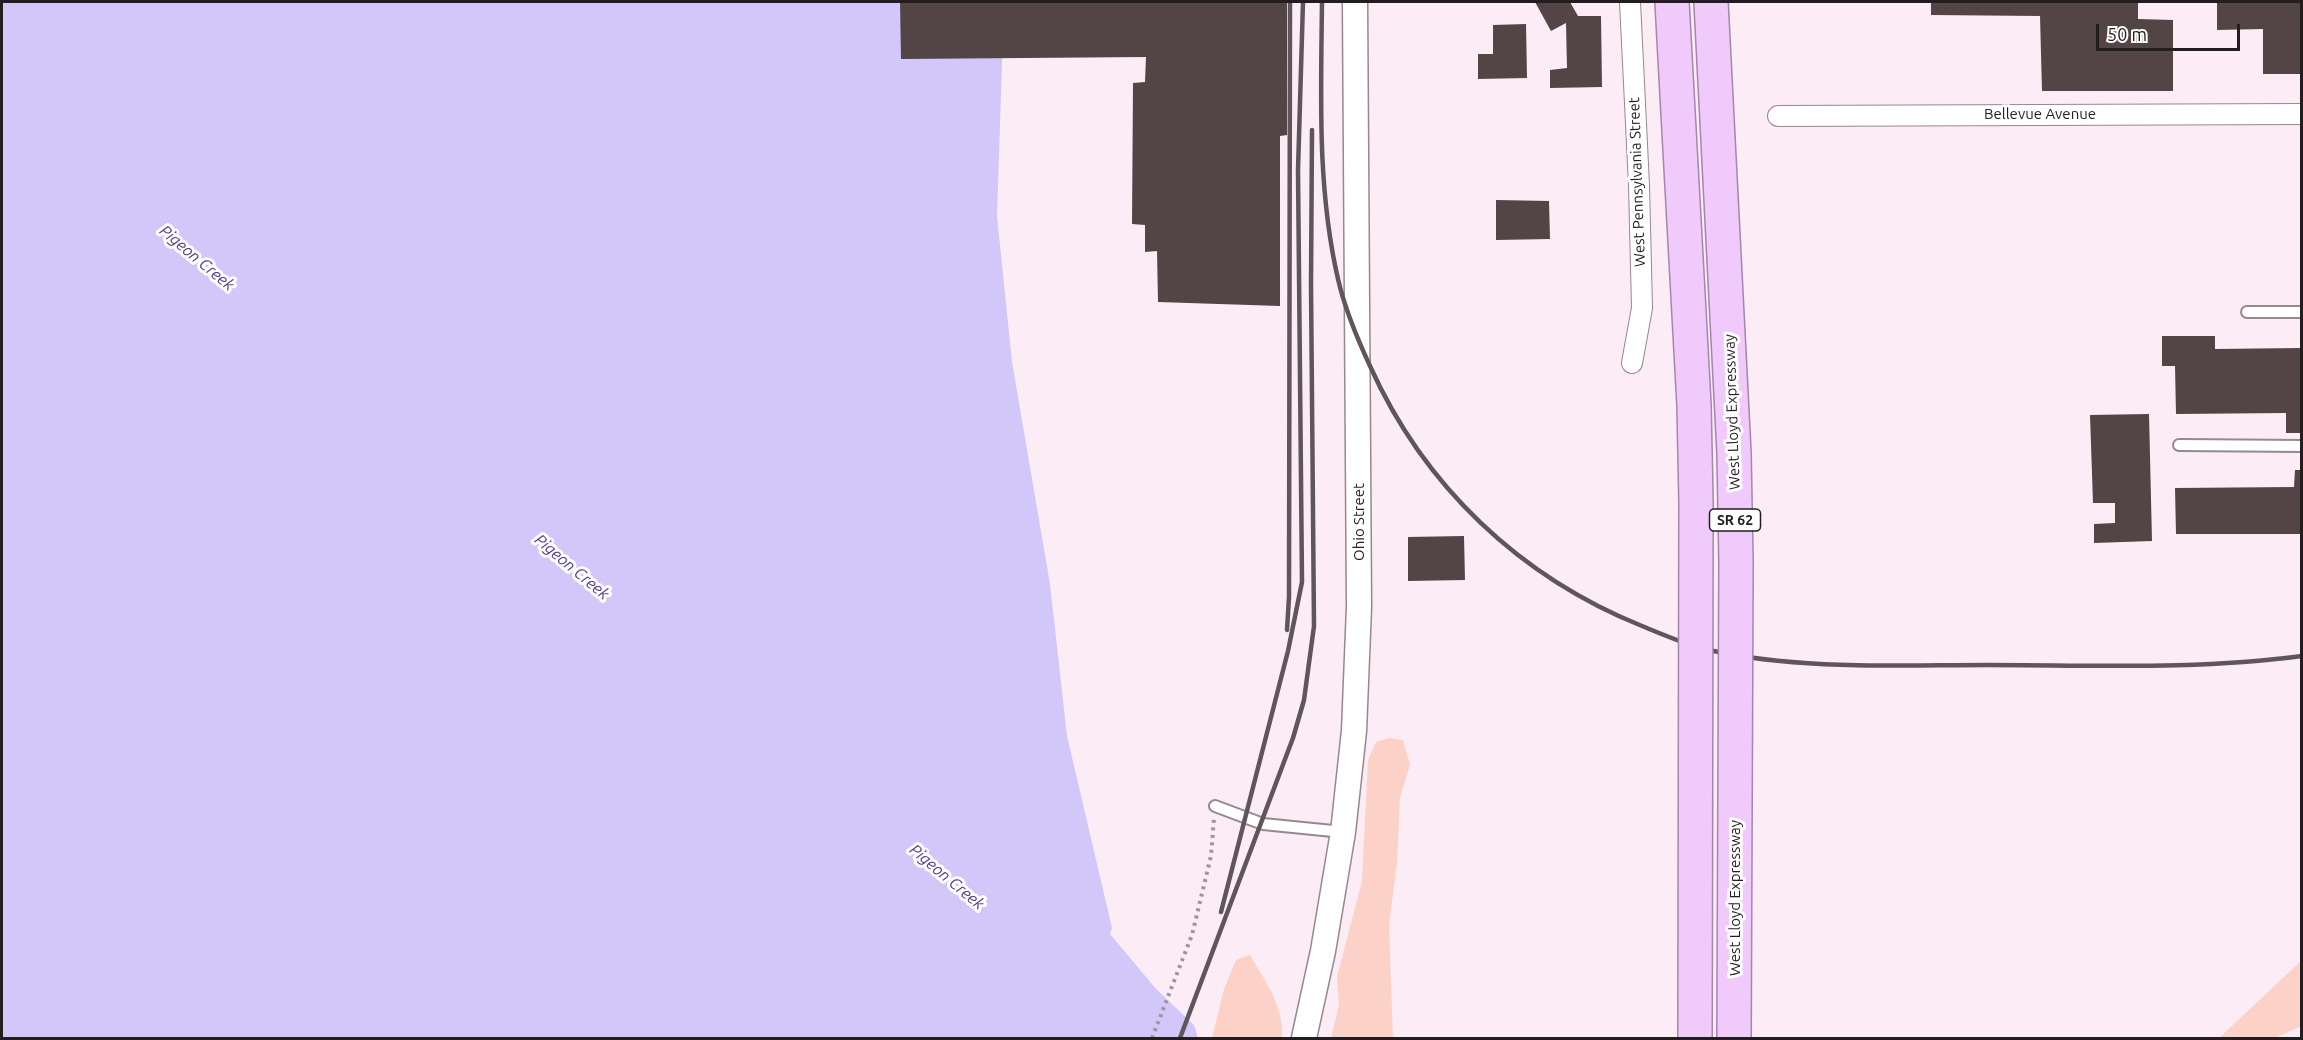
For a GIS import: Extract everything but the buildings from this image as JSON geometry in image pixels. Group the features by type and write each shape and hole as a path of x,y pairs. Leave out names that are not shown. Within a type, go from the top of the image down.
{"highway":[{"name":"SR 62","path":"1672,2 1694,405 1696,502 1695,1038"},
{"name":"West Lloyd Expressway","path":"1711,2 1734,453 1736,562 1734,1038"}],"street":[{"name":"Ohio Street","path":"1304,1038 1323,951 1343,832 1354,731 1359,607 1355,2"},
{"name":"West Pennsylvania Street","path":"1630,2 1639,185 1642,308 1632,363"},
{"name":"Bellevue Avenue","path":"1778,116 2301,114"}],"lane":[{"path":"2247,312 2301,312"},
{"path":"2179,445 2301,446"},
{"path":"1215,806 1263,824 1343,832"}],"path":[{"path":"1152,1038 1192,935 1211,856 1215,806"}],"shaded area":[{"path":"1389,738 1403,740 1410,765 1400,797 1397,863 1389,925 1393,1038 1331,1038 1339,1005 1337,977 1362,881 1368,760 1376,742"},
{"path":"1250,955 1277,1005 1282,1038 1212,1038 1224,989 1236,960"},
{"path":"2301,961 2301,1026 2275,1038 2219,1038"}],"water":[{"name":"Pigeon Creek","path":"2,2 1004,2 997,216 1012,362 1050,584 1067,736 1112,928 1110,934 1156,989 1194,1025 1198,1038 2,1038"}],"railway":[{"path":"1287,630 1289,597 1290,2"},
{"path":"1221,912 1288,651 1302,582 1298,170 1303,2"},
{"path":"1322,2 1322,141 1326,210 1338,279 1356,334 1392,410 1418,450 1448,488 1481,523 1517,554 1556,582 1598,606 1683,643 1709,650 1778,661 1883,666 2144,666 2224,663 2302,656"},
{"path":"1180,1038 1293,738 1304,700 1314,626 1312,130"}]}
